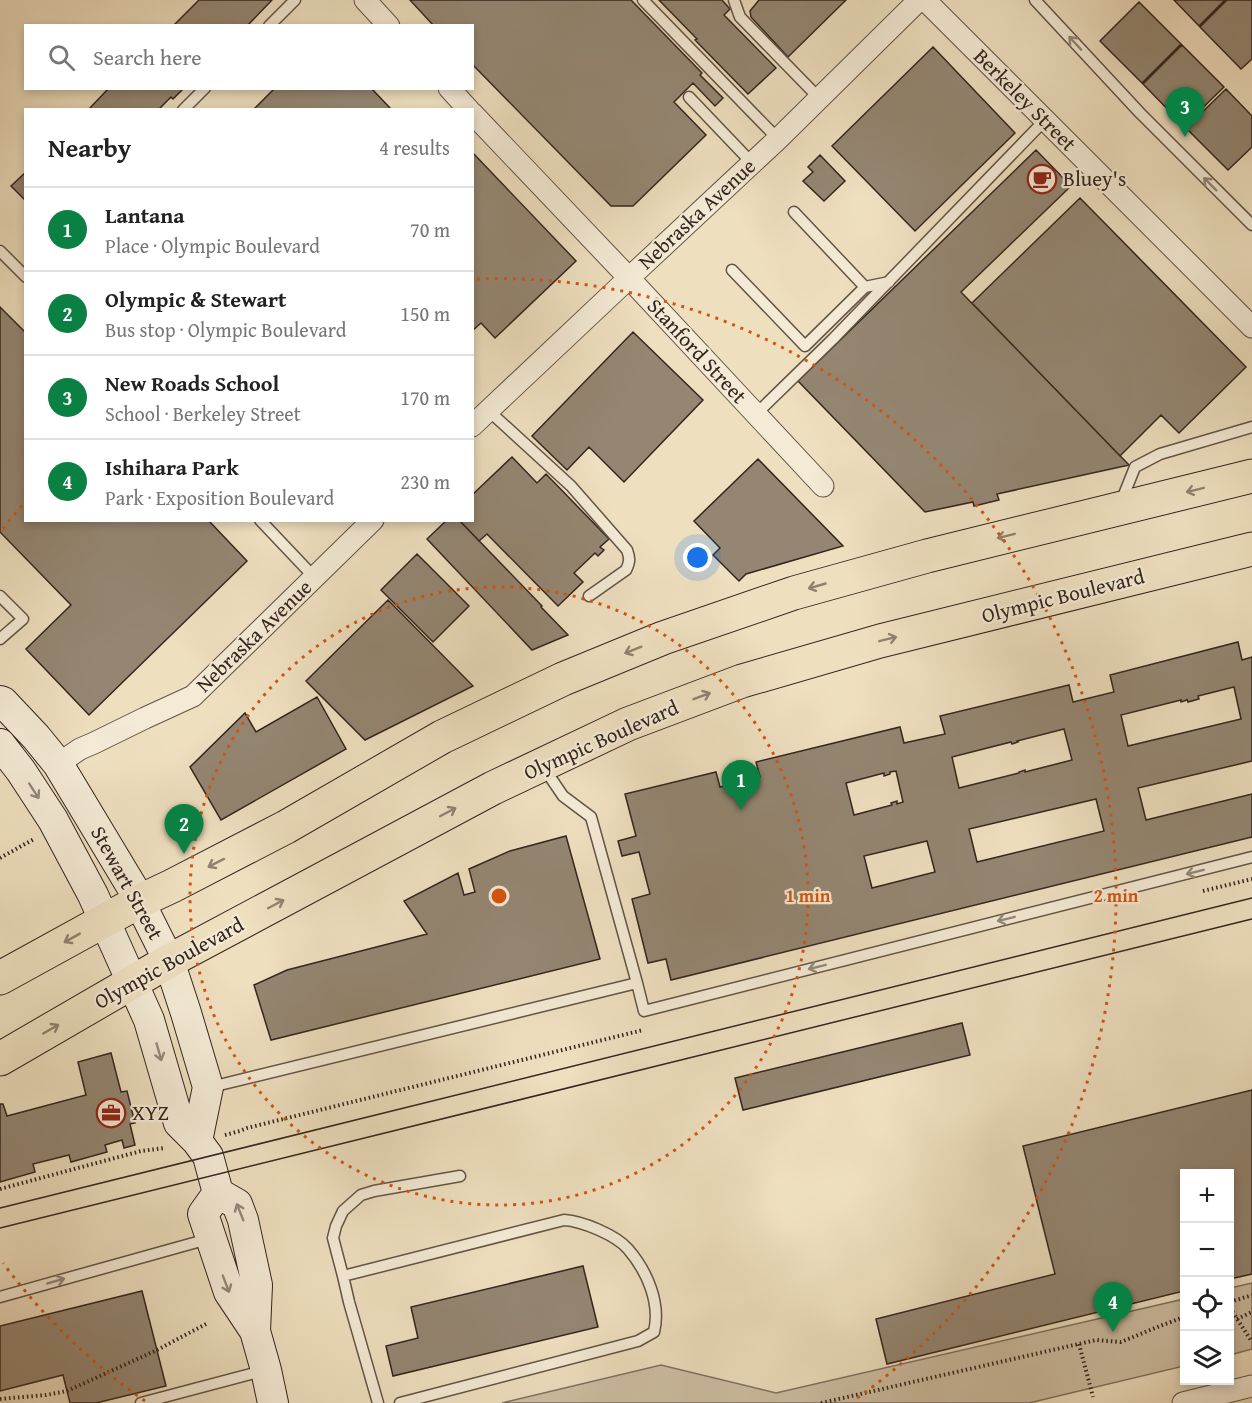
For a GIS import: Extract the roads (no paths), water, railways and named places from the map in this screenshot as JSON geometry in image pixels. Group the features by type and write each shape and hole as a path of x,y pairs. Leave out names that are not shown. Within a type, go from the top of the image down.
{"main road":[{"path":"0,978 140,901 286,827 442,737 563,679 663,638 794,593 927,556 1252,476"},
{"name":"Olympic Boulevard","path":"0,1059 169,961 483,794 628,724 742,681 880,641 1252,549"}],"street":[{"path":"365,0 387,24"},
{"name":"Nebraska Avenue","path":"479,415 778,139 919,0"},
{"name":"Berkeley Street","path":"925,0 1252,327"},
{"path":"451,90 467,108"},
{"name":"Stanford Street","path":"474,115 823,486"},
{"name":"Nebraska Avenue","path":"58,764 80,749 193,696 370,522"},
{"name":"Stewart Street","path":"0,701 36,737 58,764 140,901 169,961 208,1087 197,1141"},
{"path":"0,744 53,820 93,895 150,1020 179,1123 208,1156 218,1193 237,1204 243,1220 257,1285 255,1331"},
{"path":"218,1193 202,1214 229,1292 255,1331 273,1403"},
{"path":"1183,1403 1252,1386"}],"lane":[{"path":"271,24 295,0"},
{"path":"644,0 778,139"},
{"path":"734,0 740,17 819,98"},
{"path":"1035,0 1140,113 1252,225"},
{"path":"185,108 203,90"},
{"path":"689,97 752,163"},
{"path":"756,414 833,339 1045,120"},
{"path":"794,212 865,287"},
{"path":"0,251 24,275"},
{"path":"732,270 805,346 865,287 889,282"},
{"path":"479,415 571,486 627,550 630,557 626,570 589,596"},
{"path":"1119,509 1135,467 1160,454 1252,428"},
{"path":"262,522 314,577"},
{"path":"0,596 23,619 0,639"},
{"path":"543,765 563,796 591,817 644,1011 1252,857"},
{"path":"208,1087 637,983"},
{"path":"378,1403 333,1238 342,1211 361,1195 374,1191 460,1176"},
{"path":"343,1276 564,1220 575,1221 604,1232 627,1247 643,1271 654,1298 657,1320 654,1332 638,1341 400,1403"},
{"path":"0,1297 210,1238"},
{"path":"141,1403 266,1370"}],"tram line":[{"path":"0,1208 1252,898"},
{"path":"0,1228 1252,919"}],"place":[{"name":"New Roads School","path":"1185,137"},
{"name":"Bluey's","path":"1042,179"},
{"name":"Lantana","path":"741,810"},
{"name":"Olympic & Stewart","path":"184,854"},
{"name":"XYZ","path":"111,1113"},
{"name":"Ishihara Park","path":"1113,1332"}]}
